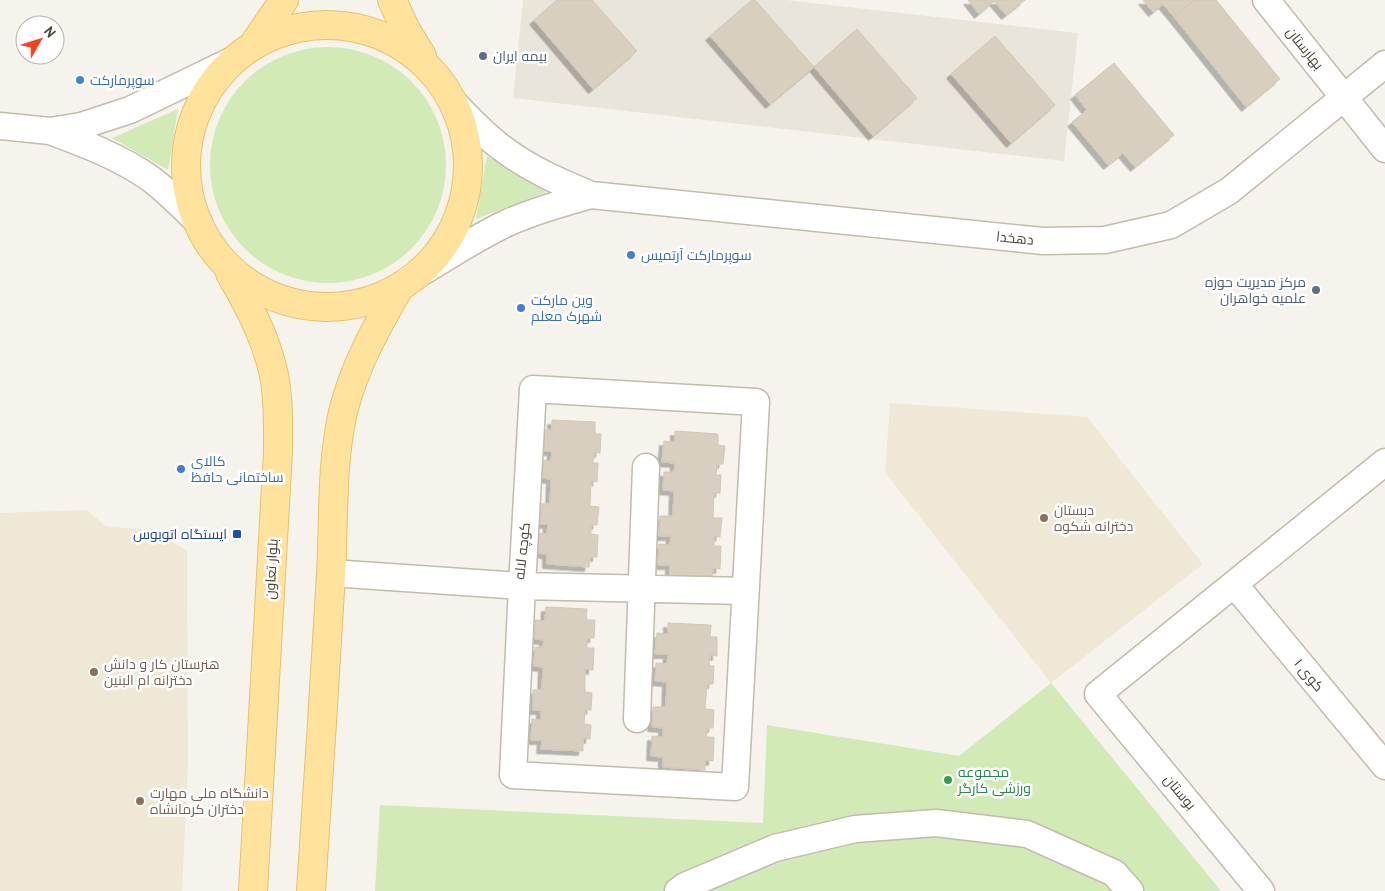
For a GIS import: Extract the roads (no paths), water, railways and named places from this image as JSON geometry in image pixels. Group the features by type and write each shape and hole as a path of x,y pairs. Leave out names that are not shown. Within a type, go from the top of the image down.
{"main road":[{"path":"254,44 284,0"},
{"path":"392,0 406,30 429,68"},
{"path":"307,25 345,25 373,32 399,44 415,55 443,84 454,103 466,138 469,157 469,175 462,212 439,253 409,280 384,295 353,305 321,307 305,305 274,296 259,290 233,270 209,242 199,223 192,205 186,166 187,146 191,128 197,109 218,76 231,62 254,44 288,29 307,25"},
{"name":"بلوار تعاون","path":"222,259 250,309 264,341 274,376 278,416 278,452 253,891"},
{"path":"311,891 332,573 336,460 343,413 350,389 377,326 409,280"}],"street":[{"name":"بهارستان","path":"1266,0 1385,149"},
{"path":"0,126 50,131 82,126 130,110 231,62"},
{"name":"دهخدا","path":"591,195 1043,241 1105,240 1171,225 1229,191 1385,64"},
{"path":"454,103 480,130 508,153 557,181 591,195"},
{"path":"50,131 100,150 136,170 165,190 199,223"},
{"path":"409,280 475,239 506,224 555,205 591,195"},
{"name":"کوچه لاله","path":"332,573 522,586 533,389 756,402 745,592"},
{"path":"1234,584 1385,462"},
{"path":"637,719 646,467"},
{"name":"بوستان","path":"1234,584 1098,694 1261,891"},
{"name":"کوی ۱","path":"1234,584 1385,766"},
{"path":"522,586 642,588 745,592 735,787 513,775 522,586"},
{"path":"678,891 685,886 775,848 855,829 936,823 1027,834 1114,873 1130,891"}],"place":[{"name":"بیمه ایران","path":"483,56"},
{"name":"سوپرمارکت","path":"80,80"},
{"name":"سوپرمارکت آرتمیس","path":"631,255"},
{"name":"مرکز مدیریت حوزه علمیه خواهران","path":"1316,290"},
{"name":"وین مارکت شهرک معلم","path":"521,308"},
{"name":"کالای ساختمانی حافظ","path":"181,469"},
{"name":"دبستان دخترانه شکوه","path":"1044,518"},
{"name":"ایستگاه اتوبوس","path":"237,534"},
{"name":"هنرستان کار و دانش دخترانه ام البنین","path":"94,672"},
{"name":"مجموعه ورزشی کارگر","path":"948,780"},
{"name":"دانشگاه ملی مهارت دختران کرمانشاه","path":"140,801"}]}
